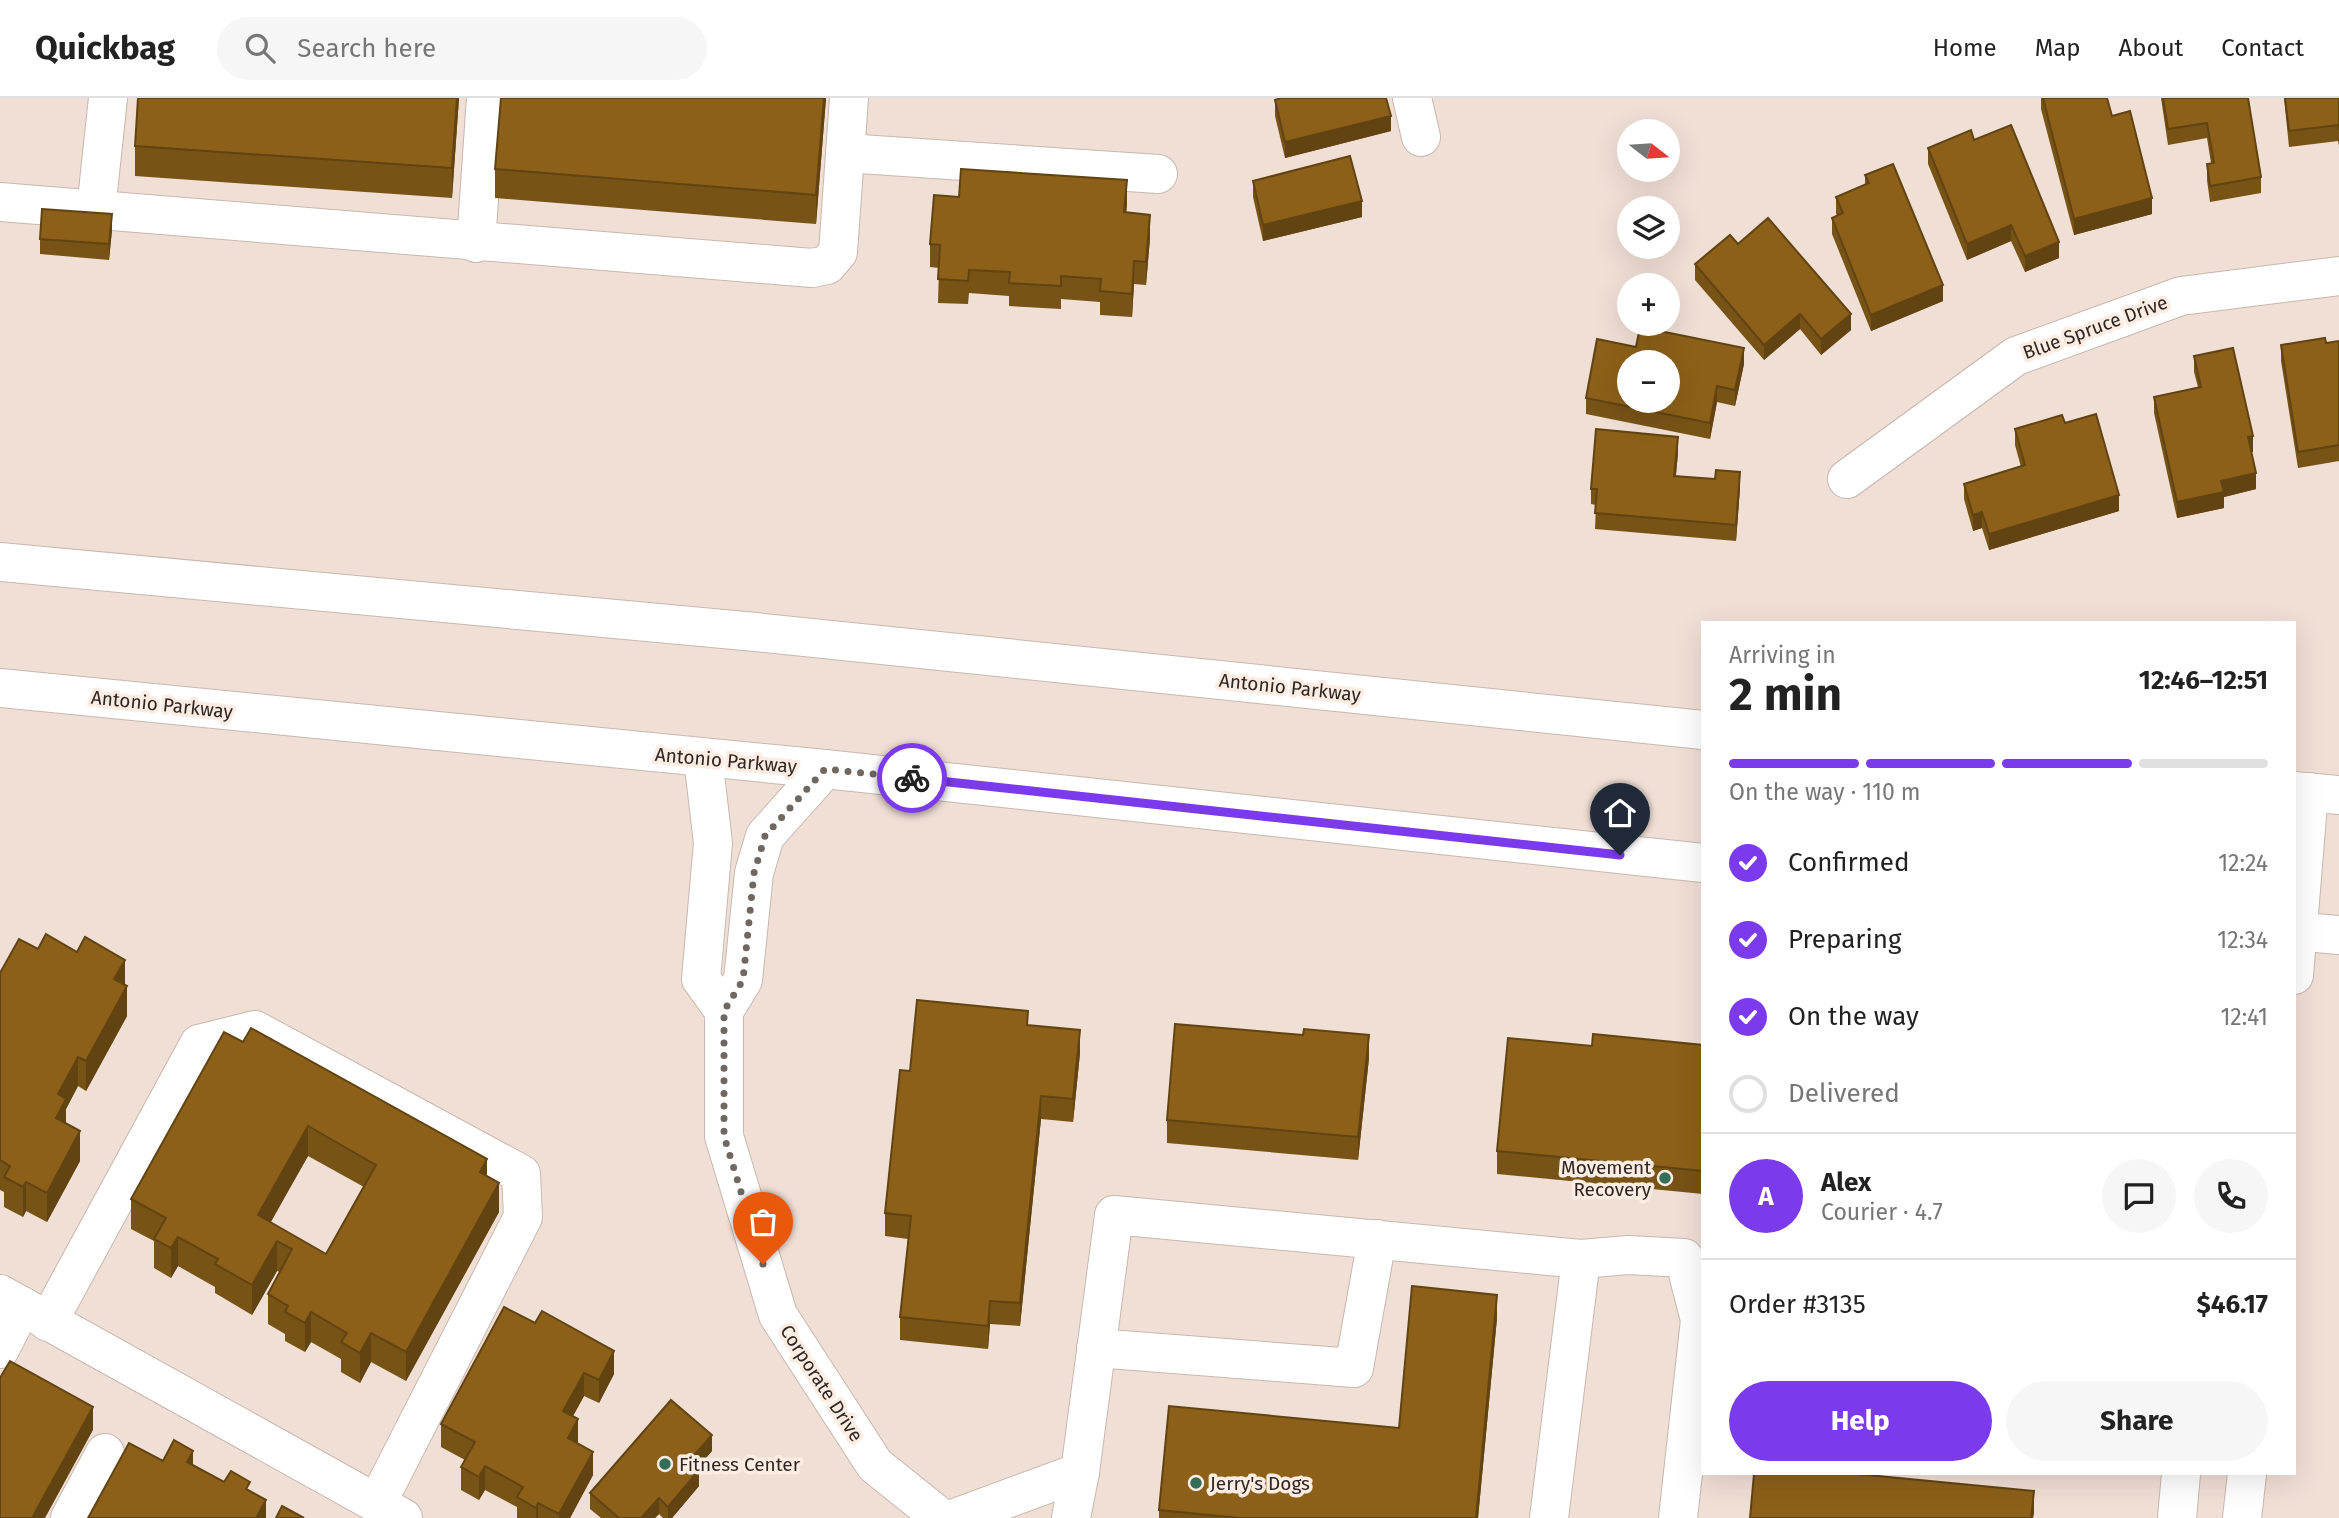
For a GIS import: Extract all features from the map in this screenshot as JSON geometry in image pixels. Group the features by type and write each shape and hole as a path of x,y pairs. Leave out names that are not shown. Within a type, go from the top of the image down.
{"main road":[{"path":"96,210 108,98"},
{"path":"476,243 486,98"},
{"path":"0,202 476,243 812,268 827,265 838,252 849,98"},
{"path":"1412,98 1422,136"},
{"path":"845,153 1158,174"},
{"name":"Blue Spruce Drive","path":"1847,478 2016,356 2181,296 2339,276"},
{"name":"Antonio Parkway","path":"0,562 744,631 1701,730"},
{"name":"Antonio Parkway","path":"0,688 825,769 1701,863"},
{"path":"703,758 713,844 701,979 724,1011 743,980 754,873 765,836 825,769"},
{"path":"2314,793 2296,931 2339,935"},
{"name":"Corporate Drive","path":"724,1011 724,1136 778,1315 875,1465 941,1518"},
{"path":"0,1349 23,1307 199,1044 255,1030 521,1174 523,1217 390,1511 23,1307"},
{"path":"1070,1518 1080,1472 1114,1215 1581,1259 1628,1255 1684,1258 1696,1276 1700,1320 1678,1518"},
{"path":"1096,1348 1354,1368 1377,1239"},
{"path":"1549,1518 1581,1259"},
{"path":"70,1518 105,1453"},
{"path":"955,1518 1080,1472"},
{"path":"2176,1518 2181,1475"},
{"path":"2242,1518 2247,1475"}],"building":[{"path":"138,98 457,98 452,168 135,146"},
{"path":"501,98 824,98 816,195 495,169"},
{"path":"1386,98 1391,116 1285,142 1275,100"},
{"path":"2043,98 2107,98 2112,116 2130,111 2152,198 2074,219"},
{"path":"2163,98 2248,98 2261,177 2210,186 2207,164 2214,163 2207,123 2168,129"},
{"path":"2285,98 2339,98 2339,130 2338,125 2289,131"},
{"path":"2011,125 2059,242 2025,256 2011,225 1967,244 1928,148 1971,130 1974,140"},
{"path":"1350,156 1362,201 1263,225 1253,181"},
{"path":"1893,164 1943,285 1871,315 1832,218 1843,213 1836,197 1869,183 1865,175"},
{"path":"961,169 1127,180 1124,212 1150,215 1146,262 1134,261 1132,294 1100,291 1101,279 1061,276 1061,286 1009,283 1010,272 969,270 968,281 938,279 940,245 930,244 934,195 959,197"},
{"path":"42,209 112,214 109,244 40,239"},
{"path":"1768,218 1851,314 1821,339 1800,314 1764,345 1695,264 1730,235 1738,244"},
{"path":"1680,335 1744,348 1735,390 1717,386 1710,423 1660,413 1680,413 1680,350 1617,350 1617,404 1586,398 1597,339 1636,347 1638,336"},
{"path":"2325,338 2326,343 2339,341 2339,445 2298,452 2281,345"},
{"path":"2233,348 2253,436 2248,437 2256,473 2221,481 2224,492 2177,502 2154,397 2201,387 2194,356"},
{"path":"2096,414 2119,495 1989,534 1982,512 1973,515 1964,484 2025,465 2015,429 2062,415 2065,423"},
{"path":"1596,429 1678,437 1674,476 1715,479 1716,470 1740,472 1736,525 1595,513 1597,489 1591,489"},
{"path":"46,934 77,952 85,937 125,960 114,979 127,986 86,1061 78,1057 58,1094 66,1099 56,1118 80,1131 47,1193 26,1182 23,1187 4,1177 10,1166 0,1160 0,973 19,939 38,949"},
{"path":"917,1000 1028,1011 1027,1025 1080,1030 1073,1099 1041,1096 1020,1303 990,1301 988,1326 900,1317 911,1216 885,1213 900,1070 910,1071"},
{"path":"1175,1024 1303,1035 1304,1029 1369,1035 1358,1137 1167,1120"},
{"path":"251,1028 487,1159 480,1172 499,1183 406,1352 371,1333 360,1353 341,1342 347,1333 311,1312 305,1323 285,1312 288,1306 268,1294 292,1249 277,1241 252,1285 215,1264 218,1259 178,1237 171,1248 154,1239 166,1218 131,1199 224,1032 243,1042","holes":["308,1126 376,1165 326,1254 258,1215"]},
{"path":"1593,1034 1701,1045 1701,1171 1497,1151 1508,1038 1592,1046"},
{"path":"1412,1286 1497,1295 1476,1518 1239,1518 1159,1510 1169,1406 1399,1428"},
{"path":"504,1307 535,1323 542,1311 614,1351 599,1380 584,1373 563,1411 578,1419 568,1438 593,1452 559,1514 538,1503 536,1508 517,1497 523,1487 485,1466 479,1477 461,1467 475,1442 441,1424"},
{"path":"10,1361 93,1407 32,1518 0,1518 0,1378"},
{"name":"Fitness Center","path":"671,1400 712,1435 689,1461 699,1470 668,1507 659,1498 641,1518 619,1518 590,1493"},
{"path":"174,1440 193,1451 187,1462 224,1482 231,1471 250,1482 246,1489 266,1500 256,1518 88,1518 129,1443 163,1461"},
{"path":"1754,1475 1867,1475 2034,1491 2031,1518 1750,1518"},
{"path":"282,1506 304,1518 276,1518"}],"way so far":[{"path":"763,1264 724,1136 724,1011 743,980 754,873 765,836 825,769 912,778"}],"place":[{"name":"Movement Recovery","path":"1665,1178"},
{"name":"Fitness Center","path":"665,1464"},
{"name":"Jerry's Dogs","path":"1196,1483"}],"route":[{"path":"912,778 1620,855"}]}
